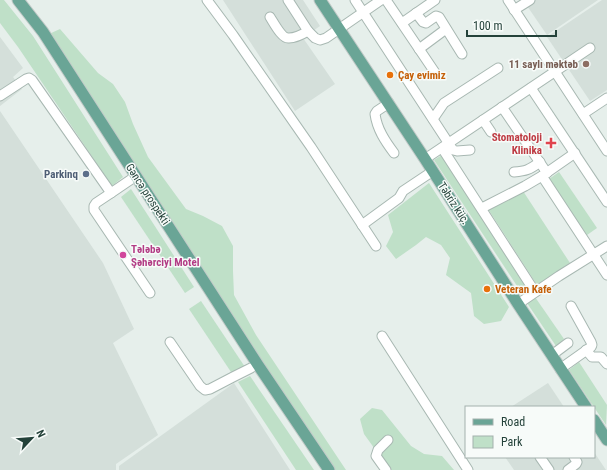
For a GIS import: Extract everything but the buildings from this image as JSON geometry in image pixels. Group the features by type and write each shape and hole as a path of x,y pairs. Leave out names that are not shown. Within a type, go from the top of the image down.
{"main road":[{"name":"Gəncə prospekti","path":"10,0 38,36 329,470"},
{"name":"Gəncə prospekti","path":"18,0 43,32 251,368 320,470"},
{"name":"Təbriz küç.","path":"320,0 585,406"},
{"path":"595,421 606,435"}],"street":[{"path":"207,0 233,34 311,147 376,246"},
{"path":"288,0 308,31 315,38 320,40 326,38 381,0"},
{"path":"355,0 433,119 446,146 482,208 536,292"},
{"path":"386,0 436,74"},
{"path":"402,23 435,0"},
{"path":"508,0 607,151"},
{"path":"514,10 530,0"},
{"path":"416,13 423,22 426,23 436,16 439,17 462,54"},
{"path":"270,17 282,35 286,38 294,37 308,31"},
{"path":"419,48 446,29"},
{"path":"425,159 590,48"},
{"path":"433,119 444,103 498,68"},
{"path":"0,96 26,79 29,78 32,80 111,192"},
{"path":"531,88 607,202"},
{"path":"583,114 607,98"},
{"path":"389,104 377,111 375,114 383,138 394,153"},
{"path":"502,107 540,162 545,175 607,274"},
{"path":"484,120 491,132"},
{"path":"446,146 457,151 470,150"},
{"path":"482,208 545,175 575,153"},
{"path":"514,172 526,171 540,162"},
{"path":"362,225 399,198 402,191 433,171"},
{"path":"133,178 96,203 94,210 150,293"},
{"path":"518,304 607,246"},
{"path":"560,369 592,345 571,306"},
{"path":"382,336 468,470"},
{"path":"170,342 200,386 205,390 210,389 251,368"},
{"path":"552,355 568,343"},
{"path":"586,350 592,357 601,357 607,364"},
{"path":"386,470 376,456 378,450 388,440"},
{"path":"541,458 549,470"},
{"path":"568,470 576,464 577,462 575,458"}],"shaded area":[{"path":"223,0 303,0 320,26 303,38 335,84 295,111"},
{"path":"523,0 598,0 547,35"},
{"name":"11 saylı məktəb","path":"602,0 607,0 607,90 590,101 547,37"},
{"path":"0,37 23,68 13,77 22,89 0,106"},
{"path":"0,111 103,263 134,329 113,343 158,435 116,464 116,470 0,470"},
{"path":"234,383 290,470 119,470 119,466"},
{"path":"548,383 563,406 513,406"},
{"path":"595,454 606,470 514,470 506,458 595,458"}],"green space":[{"path":"0,0 4,0 33,36 123,177 112,186 18,47 0,23"},
{"path":"60,29 98,73 113,84 125,102 148,157 186,209 222,226 233,246 234,295 256,335 346,470 334,470 174,229 49,34"},
{"path":"442,155 530,290 523,295 434,160"},
{"path":"559,172 597,228 587,235 549,179"},
{"path":"429,183 509,307 501,321 484,324 474,316 471,293 446,275 450,258 441,245 426,237 396,259 386,246 393,232 388,215"},
{"path":"131,189 194,287 185,293 121,197"},
{"path":"523,191 570,263 537,285 488,209"},
{"path":"535,297 564,339 556,346 527,303"},
{"path":"201,301 245,367 231,372 189,309"},
{"path":"579,362 607,405 606,425 595,409 595,406 593,406 569,370"},
{"path":"250,376 314,470 296,470 238,382"},
{"path":"372,408 382,410 411,446 424,454 442,456 454,470 390,470 364,434 360,419"}],"place":[{"name":"11 saylı məktəb","path":"586,64"},
{"name":"Çay evimiz","path":"390,75"},
{"name":"Stomatoloji Klinika","path":"551,143"},
{"name":"Parkinq","path":"86,174"},
{"name":"Tələbə Şəhərciyi Motel","path":"123,255"},
{"name":"Veteran Kafe","path":"487,289"}]}
